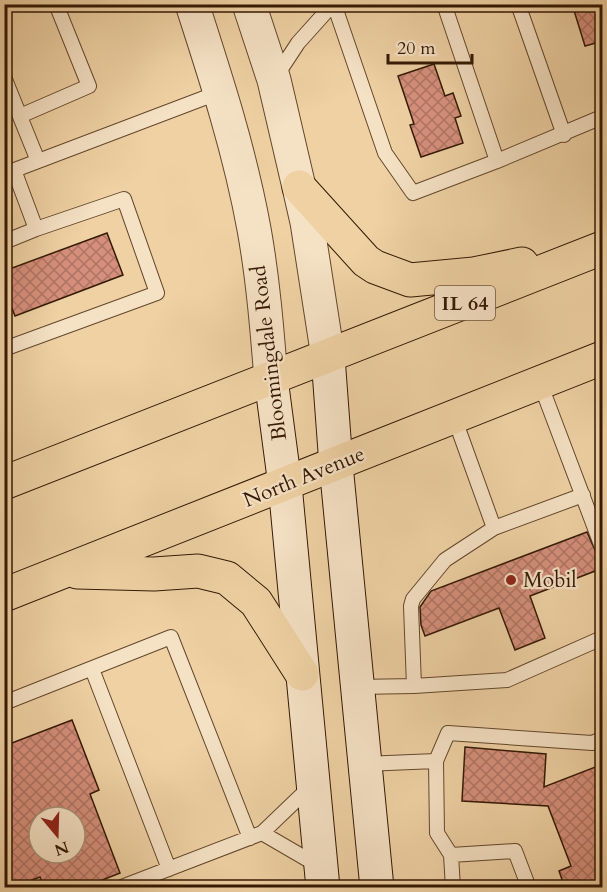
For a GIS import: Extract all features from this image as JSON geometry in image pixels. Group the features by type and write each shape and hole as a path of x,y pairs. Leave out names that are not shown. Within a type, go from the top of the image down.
{"main road":[{"name":"Bloomingdale Road","path":"192,4 220,92 254,230 285,485 322,878"},
{"path":"249,4 274,80 307,222 328,357 376,888"},
{"path":"299,187 366,261 375,267 410,280 474,274 603,247"},
{"name":"IL 64","path":"4,483 603,247"},
{"name":"North Avenue","path":"4,595 603,358"},
{"path":"63,572 154,574 198,571 227,578 256,603 302,674"}],"lane":[{"path":"20,116 89,86 56,4"},
{"path":"274,80 298,43 334,4 385,153 413,193 564,135 603,117"},
{"path":"444,4 497,161"},
{"path":"518,4 564,135"},
{"path":"4,77 38,161"},
{"path":"36,229 9,172 220,92"},
{"path":"4,242 124,199 157,293 4,350"},
{"path":"540,383 603,547"},
{"path":"454,417 494,528"},
{"path":"414,686 411,606 413,599 445,560 494,528 583,495"},
{"path":"4,703 171,638 256,835 322,878"},
{"path":"357,687 507,680 603,638"},
{"path":"92,669 169,868"},
{"path":"453,888 451,855 437,833 436,761 448,733 592,743 603,739"},
{"path":"364,764 436,761"},
{"path":"119,888 256,835 313,784"},
{"path":"451,855 515,851 529,888"}],"building":[{"path":"572,4 603,4 603,41 585,46"},
{"path":"434,64 445,96 453,93 461,116 455,118 463,143 421,157 410,125 414,124 398,76"},
{"path":"107,233 123,275 15,316 4,288 4,271"},
{"path":"587,532 603,568 530,596 545,638 515,650 499,608 425,636 421,625 420,607 431,591"},
{"path":"72,720 99,790 90,794 120,873 82,888 44,888 40,877 11,888 4,888 4,746"},
{"path":"465,747 546,754 544,787 603,764 603,888 565,888 559,871 571,866 548,806 462,801"}],"place":[{"name":"Mobil","path":"511,580"}]}
